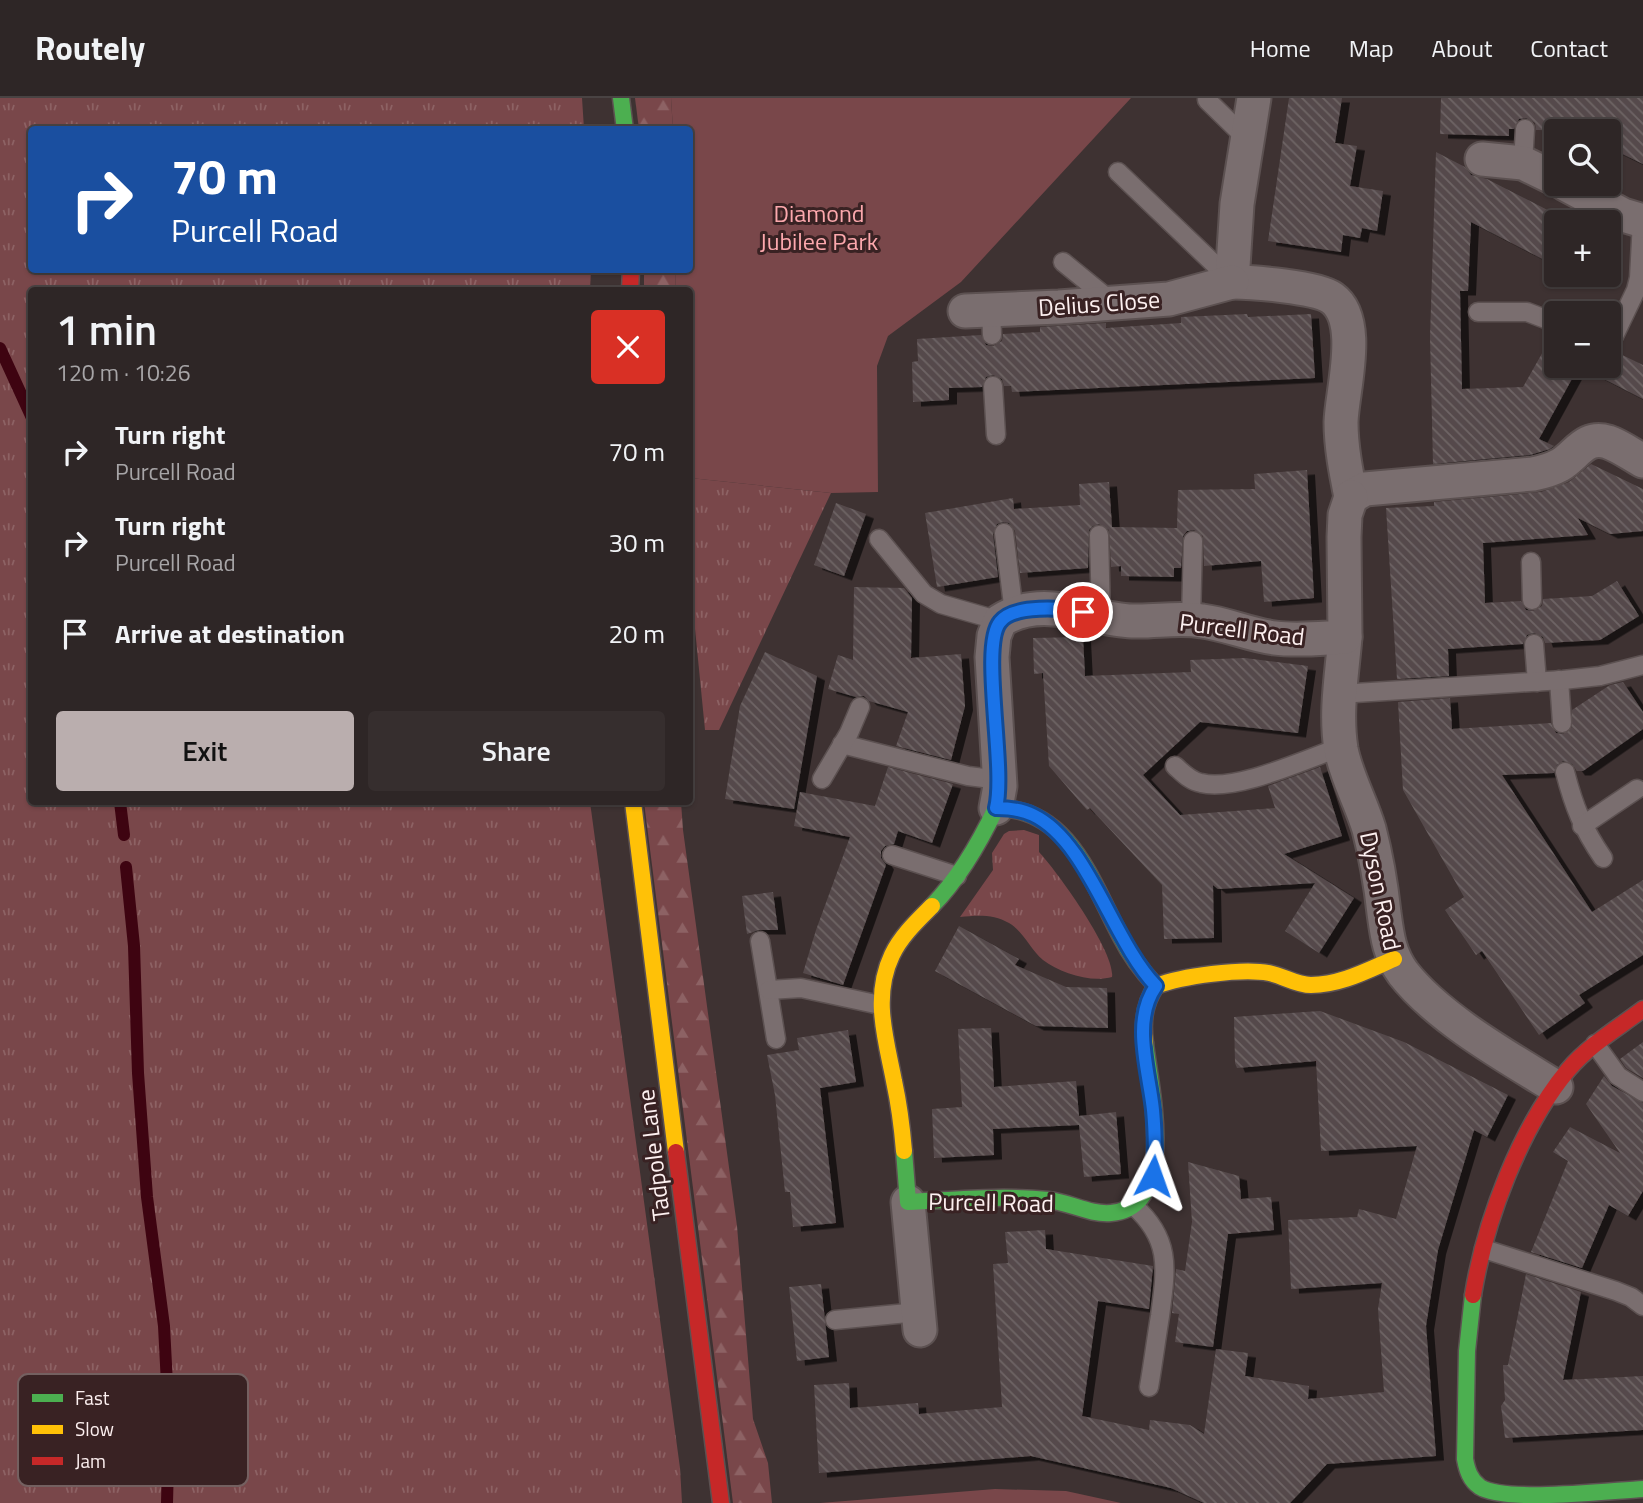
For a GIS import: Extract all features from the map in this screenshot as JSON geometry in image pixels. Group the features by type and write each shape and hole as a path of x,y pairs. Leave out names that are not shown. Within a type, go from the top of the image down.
{"street":[{"path":"621,98 624,126"},
{"path":"1232,282 1237,204 1254,98"},
{"path":"1482,159 1523,163 1544,173"},
{"path":"1587,196 1623,215 1643,221"},
{"name":"Delius Close","path":"983,319 1169,299 1232,282 1252,282 1323,293 1336,301 1342,310 1348,337 1342,441 1351,497"},
{"path":"1345,637 1344,537 1345,515 1351,497 1365,489 1533,474 1562,464 1579,446 1593,441 1607,442 1643,461"},
{"name":"Purcell Road","path":"919,1321 901,1121 880,1005 883,976 898,944 957,876 979,843 998,794 992,657 994,636 1007,617 1034,610 1067,609 1128,621 1191,619 1261,637 1293,640 1345,637"},
{"name":"Dyson Road","path":"1345,637 1338,710 1341,747 1369,828 1388,941 1394,959 1404,974 1436,1006 1481,1040 1556,1087"},
{"path":"998,794 1013,808 1046,822 1069,845 1127,947 1144,974 1156,986"},
{"name":"Tadpole Lane","path":"633,805 721,1503"},
{"path":"1134,1206 1147,1194 1151,1185 1156,1155 1143,1024 1147,1001 1156,986 1174,980 1260,972 1283,976 1303,985 1319,985 1347,978 1394,959"},
{"path":"1643,1009 1595,1044 1568,1070 1523,1143 1484,1249 1470,1313 1466,1469 1474,1484 1494,1496 1544,1499 1643,1489"},
{"name":"Purcell Road","path":"908,1202 1035,1199 1068,1203 1102,1214 1115,1213 1134,1206"}],"lane":[{"path":"1207,100 1247,139"},
{"path":"1523,163 1525,129"},
{"path":"1118,172 1232,282"},
{"path":"1621,321 1636,290 1642,258 1643,221"},
{"path":"1063,262 1114,303"},
{"path":"1478,312 1527,312 1544,318"},
{"path":"993,386 996,435"},
{"path":"1004,533 1007,617"},
{"path":"1099,535 1101,616"},
{"name":"Purcell Road","path":"879,540 924,594 941,604 1007,617"},
{"path":"1191,619 1193,541"},
{"path":"1531,562 1532,600"},
{"path":"1534,643 1537,682"},
{"path":"1339,694 1559,680 1600,676 1643,665"},
{"path":"1559,680 1562,723"},
{"path":"822,779 860,707"},
{"path":"842,744 968,776 998,794"},
{"path":"1175,766 1198,783 1226,785 1341,747"},
{"path":"1565,772 1582,826 1603,858"},
{"path":"1582,826 1637,789"},
{"path":"892,855 957,876"},
{"path":"760,941 776,1039"},
{"path":"769,990 801,988 880,1005"},
{"path":"1595,1044 1618,1076 1643,1092"},
{"path":"1134,1206 1152,1223 1163,1249 1166,1270 1149,1387"},
{"path":"1484,1249 1616,1291 1643,1306"},
{"path":"835,1320 919,1321"}],"green space":[{"path":"0,98 582,98 584,126 28,126 28,273 591,273 590,287 28,287 28,805 590,805 680,1468 682,1503 0,1503"},
{"path":"635,98 671,98 673,126 639,126"},
{"name":"Diamond Jubilee Park","path":"671,98 1131,98 961,282 888,336 877,366 878,492 831,493 693,478 693,287 675,287 676,273 693,273 693,126 673,126"},
{"path":"644,273 676,273 675,287 644,287"},
{"path":"693,478 831,493 719,730 705,730 693,608"},
{"path":"644,805 681,805 737,1226 753,1419 768,1463 772,1503 733,1503"},
{"path":"1024,830 1039,835 1039,852 1059,876 1095,932 1105,950 1112,977 1085,978 1058,969 1043,960 1019,931 1003,920 985,916 960,917 993,870 992,853 1004,834"},
{"path":"995,1489 1066,1491 1121,1503 820,1503"}],"building":[{"path":"1289,98 1342,98 1335,143 1357,146 1350,186 1383,191 1377,231 1362,228 1360,238 1343,235 1341,252 1268,241"},
{"path":"1441,98 1643,98 1643,164 1621,153 1621,119 1544,119 1544,130 1536,130 1535,123 1526,118 1519,119 1514,129 1509,129 1509,136 1440,134"},
{"path":"1436,152 1465,167 1471,175 1487,179 1548,210 1544,210 1544,260 1471,222 1468,291 1460,291 1462,389 1523,387 1544,350 1544,378 1572,378 1539,439 1554,446 1530,455 1433,464 1430,337"},
{"path":"1247,314 1248,317 1311,314 1315,378 1012,392 1011,386 1004,386 1002,379 993,375 986,377 982,387 949,388 949,400 913,402 912,362 918,361 917,339 981,335 986,345 993,346 1002,341 1003,334 1040,332 1040,327 1106,323 1106,328 1181,323 1181,317"},
{"path":"1621,354 1643,365 1643,399 1602,378 1621,378"},
{"path":"1591,464 1643,489 1643,531 1610,534 1578,518 1588,535 1483,543 1485,603 1521,601 1526,610 1533,611 1542,606 1543,599 1592,596 1617,581 1639,616 1600,640 1545,643 1543,637 1534,633 1527,635 1523,644 1448,649 1449,676 1397,679 1386,508 1434,506 1434,502 1541,492 1569,482"},
{"path":"1307,470 1314,598 1264,602 1261,561 1204,566 1203,536 1194,530 1187,531 1183,536 1181,568 1174,568 1174,577 1121,576 1121,566 1111,567 1109,530 1099,524 1089,530 1088,568 1020,573 1015,531 1009,523 1003,522 997,524 993,534 998,577 937,587 925,513 1013,498 1014,509 1080,505 1079,484 1109,482 1112,527 1177,528 1178,490 1255,489 1254,474"},
{"path":"836,503 866,514 844,576 814,565"},
{"path":"854,587 904,588 912,598 911,658 961,654 965,706 951,760 896,746 908,712 869,701 864,696 856,697 828,689 838,655 853,660"},
{"path":"1083,637 1085,676 1191,672 1190,660 1245,658 1308,666 1298,733 1200,722 1143,775 1180,815 1275,808 1268,786 1320,767 1342,836 1284,854 1354,898 1319,953 1285,931 1315,883 1218,889 1213,885 1214,938 1164,939 1162,885 1090,808 1087,810 1049,766 1043,673 1034,674 1033,638"},
{"path":"765,652 817,676 794,809 725,799 740,706"},
{"path":"1623,682 1643,712 1643,729 1583,771 1577,771 1572,764 1563,761 1557,765 1554,773 1502,775 1592,912 1643,880 1643,955 1579,995 1585,1003 1539,1035 1482,951 1476,955 1445,910 1464,897 1403,790 1398,702 1450,698 1452,729 1551,723 1556,733 1563,734 1572,727 1572,710 1610,685"},
{"path":"888,767 953,784 932,843 898,831 894,844 885,846 881,851 881,858 886,865 843,985 803,973 850,837 794,826 800,792 875,806"},
{"path":"773,892 778,930 759,930 747,934 742,896"},
{"path":"959,926 1019,959 1015,965 1066,987 1107,988 1108,1028 1036,1026 935,971"},
{"path":"1320,1011 1404,1042 1508,1095 1487,1137 1474,1130 1438,1250 1426,1326 1436,1456 1327,1464 1290,1503 1204,1503 1171,1488 1031,1456 819,1473 814,1385 849,1383 850,1408 918,1403 919,1414 1002,1407 993,1264 1008,1263 1005,1232 1045,1230 1046,1249 1153,1266 1149,1309 1098,1301 1082,1416 1149,1430 1150,1420 1190,1425 1204,1434 1216,1349 1248,1353 1245,1376 1309,1386 1308,1399 1384,1392 1378,1309 1382,1283 1291,1289 1288,1220 1357,1217 1359,1209 1396,1219 1417,1146 1321,1151 1316,1061 1237,1068 1235,1063 1234,1017"},
{"path":"991,1028 994,1087 1076,1081 1079,1116 1116,1112 1121,1174 1084,1177 1079,1125 993,1129 994,1155 934,1158 932,1109 962,1107 958,1029"},
{"path":"848,1030 856,1082 820,1088 836,1223 793,1227 790,1192 785,1192 775,1095 767,1055 799,1050 797,1038"},
{"path":"1643,1042 1643,1078 1626,1068 1620,1059"},
{"path":"1604,1076 1612,1086 1643,1103 1643,1191 1628,1216 1609,1205 1582,1268 1531,1252 1568,1161 1553,1152 1570,1127 1620,1153 1586,1104"},
{"path":"1188,1162 1239,1176 1241,1199 1271,1197 1274,1230 1228,1234 1213,1347 1175,1342 1179,1314 1172,1313 1176,1269 1185,1271 1192,1222"},
{"path":"1526,1274 1581,1292 1563,1380 1643,1376 1643,1430 1505,1438 1501,1406 1505,1400 1503,1365 1508,1365"},
{"path":"821,1284 829,1357 797,1361 789,1287"}],"waterway":[{"path":"0,348 28,409"},
{"path":"120,805 124,835"},
{"path":"126,867 134,946 138,1073 147,1197 164,1326 166,1374"},
{"path":"167,1486 167,1503"}],"traffic: fast":[{"path":"621,98 624,126"},
{"path":"932,906 968,860 996,808 1021,811 1043,821 1075,852 1128,950 1156,986"},
{"path":"904,1151 908,1202 978,1198 1031,1199 1056,1201 1103,1213 1132,1206 1146,1190 1153,1168 1154,1115 1145,1043"},
{"path":"1473,1295 1467,1351 1465,1459 1474,1481 1480,1487 1493,1492 1511,1494 1558,1495 1643,1489"}],"traffic: slow":[{"path":"633,805 676,1152"},
{"path":"904,1151 899,1107 882,1018 883,986 896,948 932,906"},
{"path":"1145,1043 1145,1013 1149,1000 1156,986 1167,982 1228,972 1257,972 1269,973 1306,985 1322,984 1354,976 1394,959"}],"traffic: jam":[{"path":"630,287 631,273"},
{"path":"1473,1295 1496,1207 1507,1176 1535,1119 1576,1061 1643,1009"},
{"path":"676,1152 721,1503"}],"route":[{"path":"1083,612 1067,609 1034,610 1009,615 1000,621 994,636 992,657 1000,780 996,808 1013,808 1033,815 1046,822 1069,845 1079,858 1127,947 1144,974 1156,986 1147,1001 1143,1024 1156,1155 1153,1176"}]}
